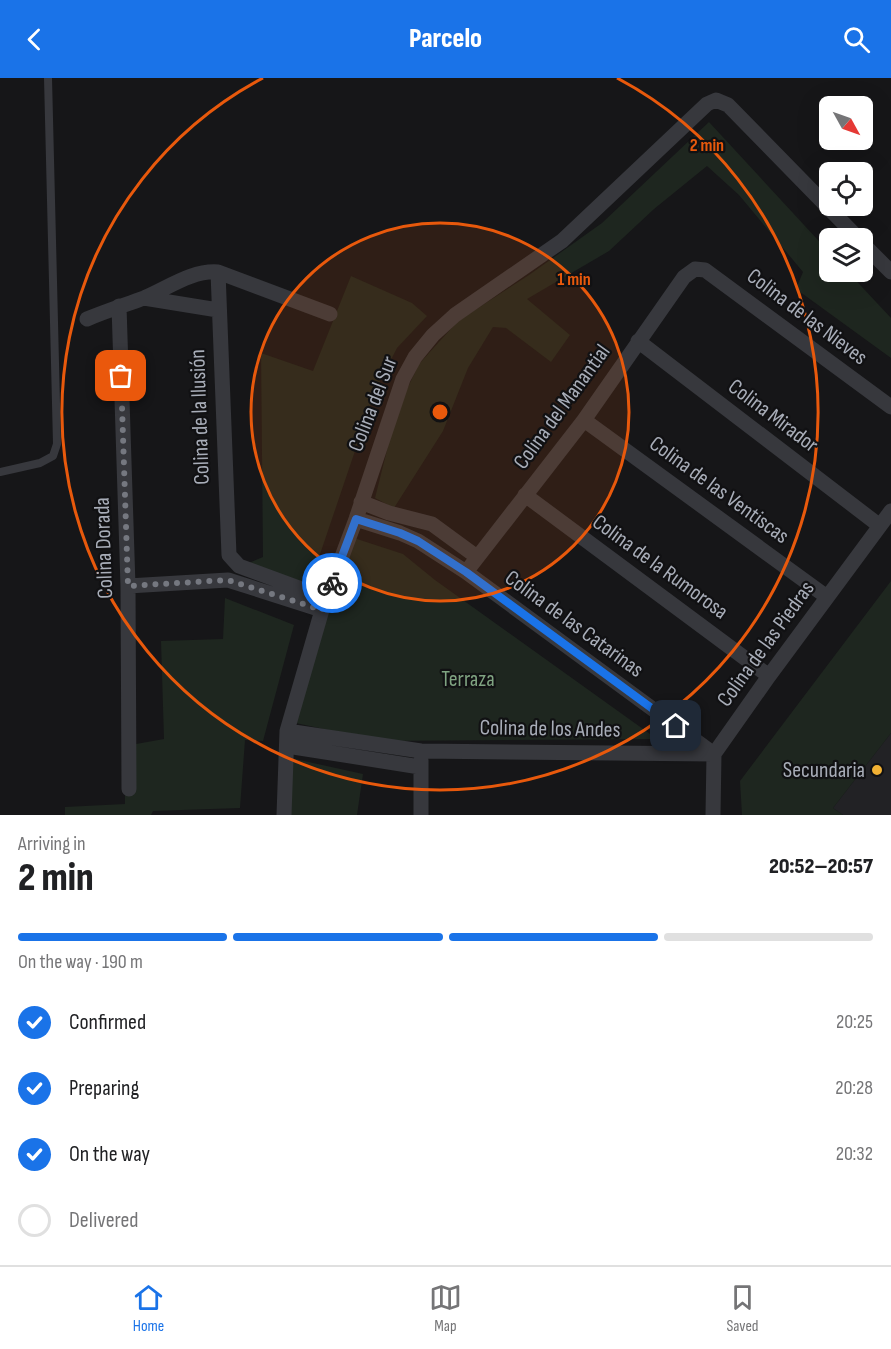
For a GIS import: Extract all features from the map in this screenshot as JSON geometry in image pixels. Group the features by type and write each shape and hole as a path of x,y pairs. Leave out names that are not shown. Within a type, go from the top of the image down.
{"street":[{"name":"Colina del Sur","path":"285,815 287,738 324,604 356,519 403,379 415,357 433,334 455,315 562,241 707,104 716,100 728,105 848,228"},
{"path":"873,254 891,272"},
{"name":"Colina del Manantial","path":"466,572 584,420 638,341 684,278 694,269"},
{"name":"Colina de las Nieves","path":"694,269 705,270 891,407"},
{"path":"87,319 208,271 218,272 330,314"},
{"name":"Colina de la Ilusión","path":"218,272 227,551 231,560 239,566 324,604"},
{"path":"144,298 218,310"},
{"name":"Colina Dorada","path":"119,306 128,586 129,789"},
{"name":"Colina Mirador","path":"638,341 880,526"},
{"name":"Colina de las Ventiscas","path":"584,420 827,597"},
{"name":"Colina de la Rumorosa","path":"525,495 769,676"},
{"path":"361,502 389,513 432,524 477,557"},
{"name":"Colina de las Piedras","path":"714,754 891,511"},
{"name":"Colina de las Catarinas","path":"356,519 418,541 466,572 714,754"},
{"path":"128,586 228,580 324,604"},
{"path":"287,738 420,767"},
{"name":"Colina de los Andes","path":"287,738 421,750 714,754"},
{"path":"421,750 421,815"},
{"path":"713,815 714,754"}],"lane":[{"path":"0,472 40,463 53,456 57,444 48,78"}],"shaded area":[{"name":"Secundaria","path":"891,733 891,815 843,815 833,808"}],"green space":[{"path":"709,122 819,241 819,282 857,282 891,318 891,358 796,289 803,272 739,195 707,166 654,209 609,251 527,299 570,335 551,362 506,328 493,327 468,368 443,431 394,508 375,498 397,410 419,364 458,321 529,275 602,223"},
{"path":"351,276 412,303 427,316 397,348 376,389 313,575 305,588 246,564 263,557 261,353 313,371"},
{"name":"Terraza","path":"354,538 403,554 435,580 657,739 380,741 291,722"},
{"path":"891,581 891,733 833,808 843,815 742,815 740,781"},
{"path":"225,598 294,625 263,741 245,740 240,808 153,811 151,815 65,815 65,807 125,804 125,746 164,739 161,641 223,639"},
{"path":"295,759 363,774 357,815 285,815 284,774"}],"way so far":[{"path":"121,376 128,586 228,580 322,610 332,583"}],"place":[{"name":"Secundaria","path":"877,770"}],"route":[{"path":"332,583 356,519 400,533 418,541 466,572 676,726"}]}
